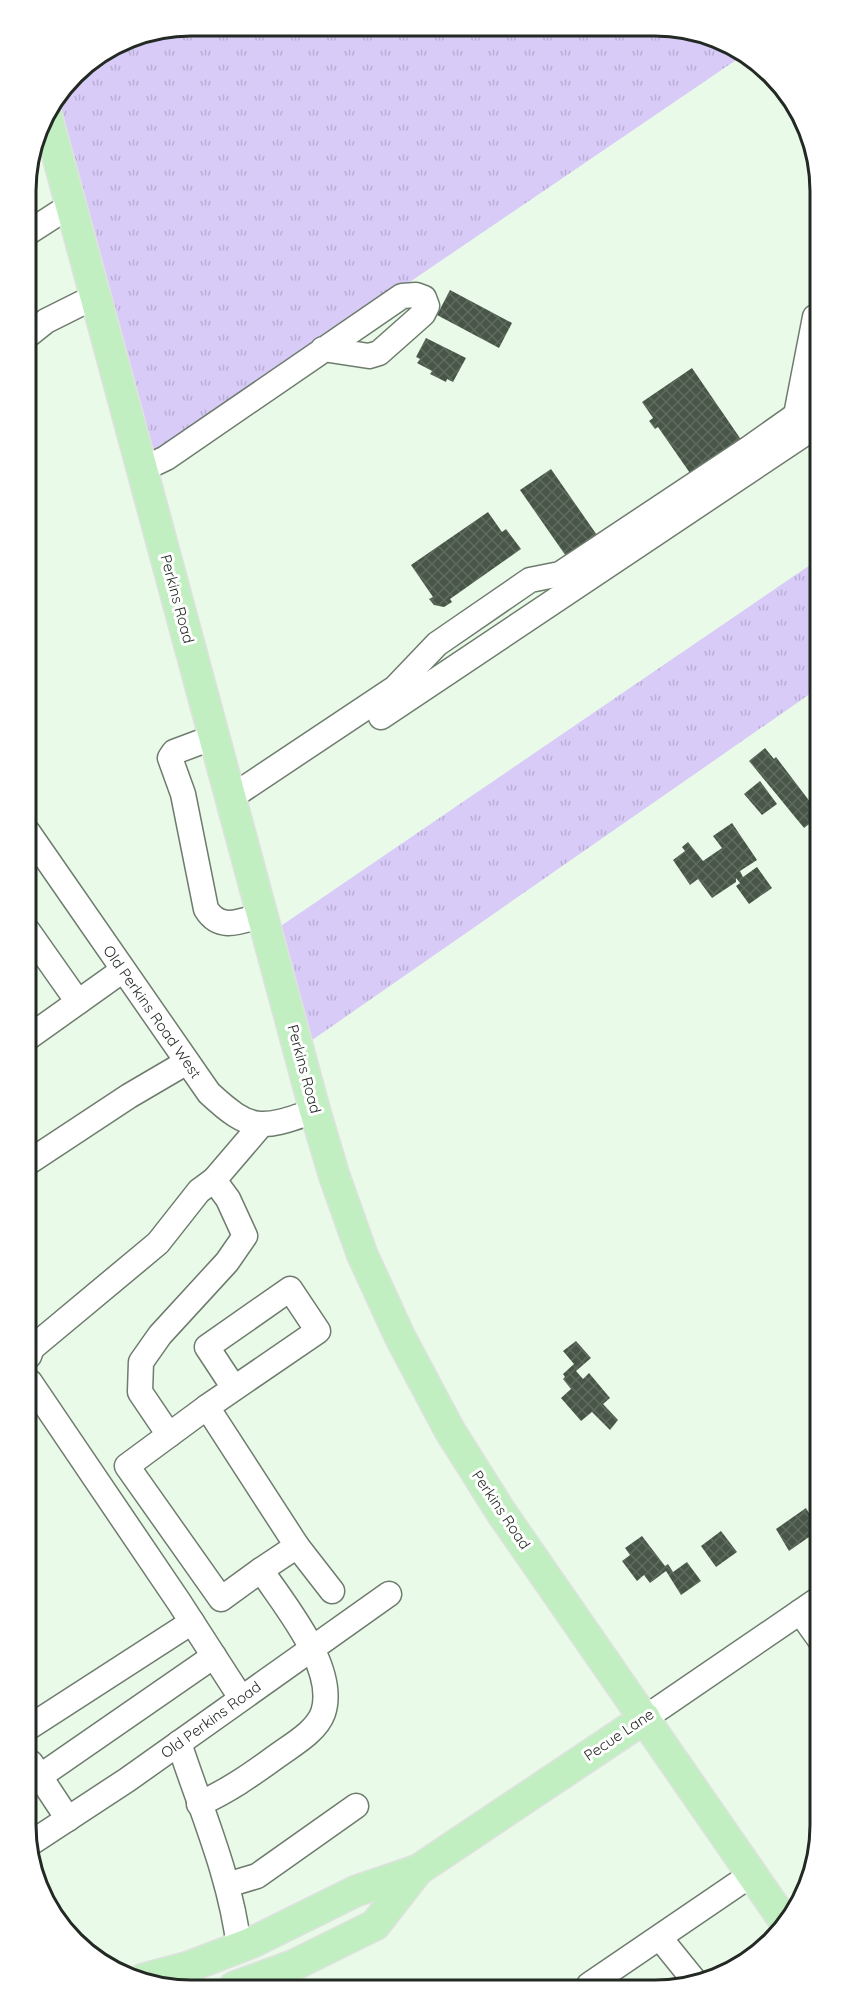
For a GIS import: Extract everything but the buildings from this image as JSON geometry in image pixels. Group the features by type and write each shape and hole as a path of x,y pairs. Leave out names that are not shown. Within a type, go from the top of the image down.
{"main road":[{"name":"Perkins Road","path":"49,131 71,205 315,1111 334,1175 362,1254 400,1337 450,1431 501,1512 780,1915"},
{"name":"Pecue Lane","path":"157,1976 239,1948 356,1891 418,1870 645,1718"},
{"name":"Pecue Lane","path":"253,1980 294,1965 375,1925 418,1870"}],"street":[{"path":"36,228 71,205"},
{"path":"36,329 46,321 96,297"},
{"path":"142,469 165,458 323,349"},
{"path":"232,807 806,420 810,374"},
{"path":"214,737 174,752 170,758 183,794 207,909 217,922 227,924 262,915"},
{"name":"Old Perkins Road West","path":"36,844 208,1093 236,1118 261,1125 286,1121 315,1111"},
{"path":"36,942 78,1002"},
{"path":"36,1031 123,970"},
{"path":"36,1157 129,1096 187,1062"},
{"path":"36,1345 158,1242 199,1191 214,1180 261,1125"},
{"path":"169,1435 140,1392 141,1362 160,1335 227,1262 246,1236 228,1199 214,1180"},
{"path":"234,1388 207,1347 290,1289 318,1331 207,1407 127,1466 221,1599 297,1546"},
{"path":"36,1391 192,1622 240,1698"},
{"path":"207,1407 297,1546 332,1592"},
{"path":"199,1804 231,1790 308,1734 323,1713 325,1685 312,1647 261,1570"},
{"name":"Old Perkins Road","path":"37,1839 179,1743 389,1594"},
{"name":"Pecue Lane","path":"645,1718 810,1605"},
{"path":"800,1612 810,1626"},
{"path":"36,1723 192,1622"},
{"path":"36,1769 214,1656"},
{"path":"179,1743 227,1885 236,1917 239,1948"},
{"path":"36,1771 68,1819"},
{"path":"227,1885 257,1876 356,1806"},
{"path":"597,1980 752,1874"},
{"path":"660,1938 691,1976"}],"green space":[{"path":"191,36 655,36 675,37 705,44 737,60 148,460 57,114 74,89 89,74 113,57 151,41"},
{"path":"810,565 810,694 305,1045 275,930"}]}
